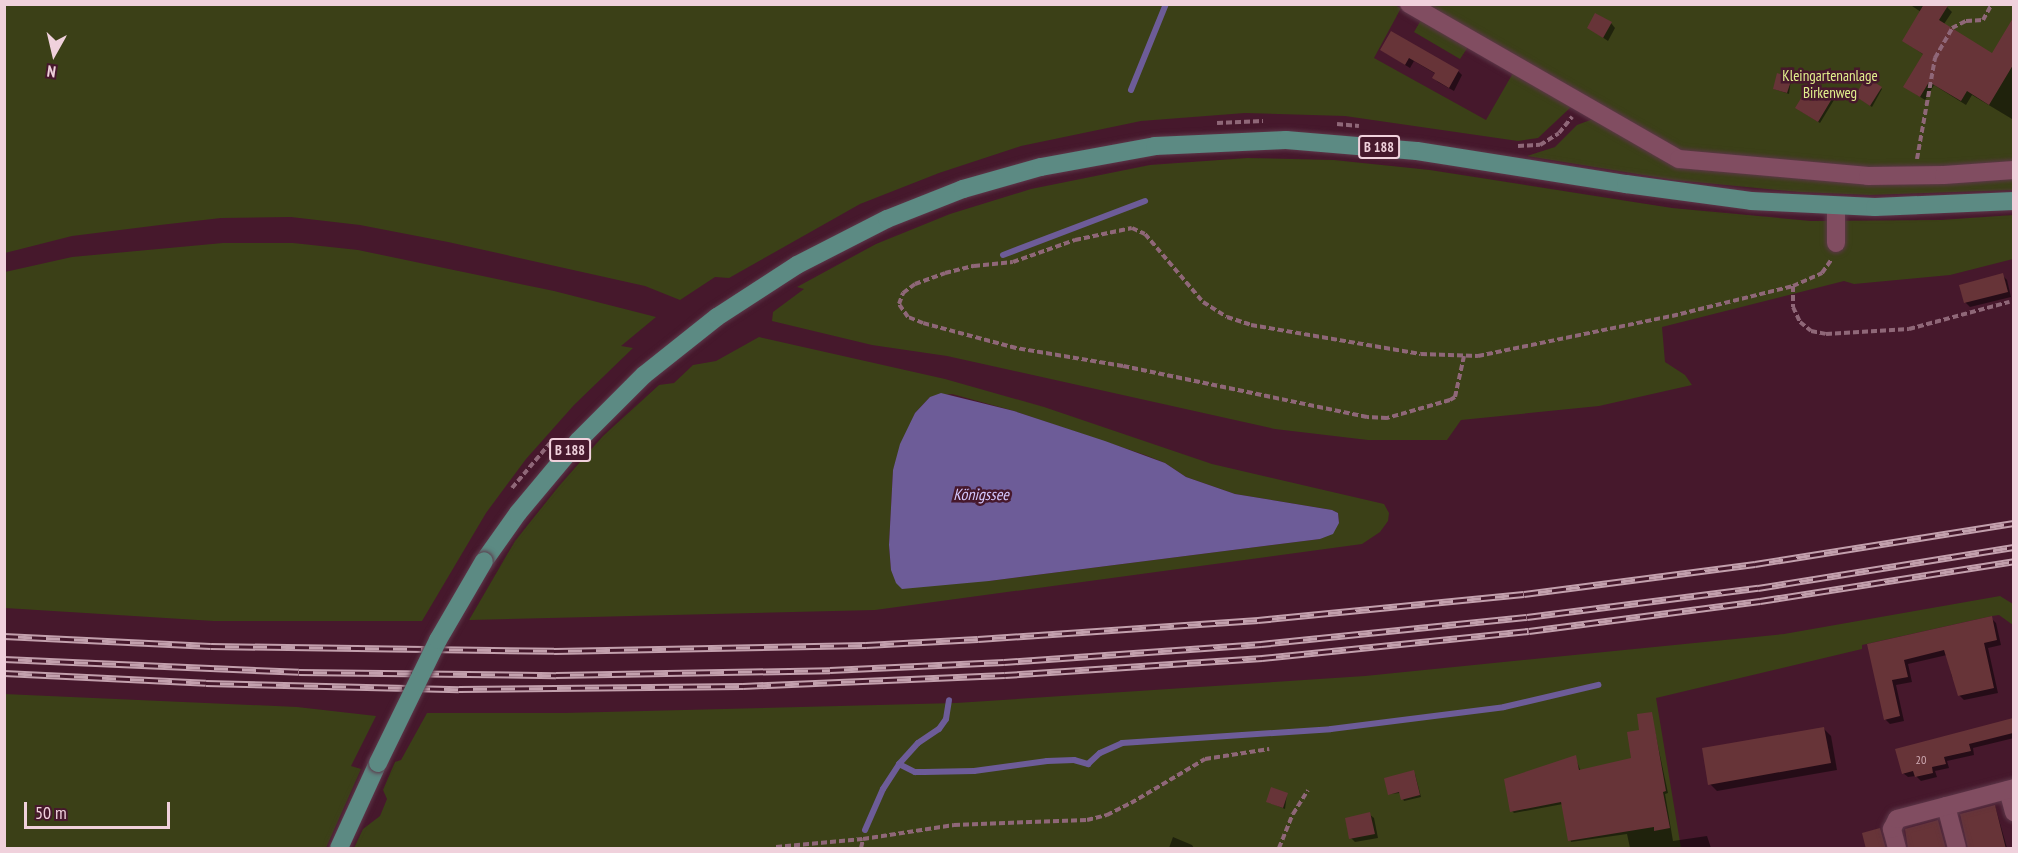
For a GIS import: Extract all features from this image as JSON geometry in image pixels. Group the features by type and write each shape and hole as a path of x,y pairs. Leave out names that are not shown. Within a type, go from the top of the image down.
{"main road":[{"name":"B 188","path":"339,849 438,640 484,561 518,513 579,440 672,352 767,283 857,233 963,189 1079,158 1196,142 1287,140 1372,146 1694,194 1836,206 1920,206 2013,201"}],"lane":[{"path":"1409,4 1680,159 1813,173 1917,175 2013,170"},
{"path":"1836,206 1836,243"},
{"path":"1897,849 1892,829 1897,819 2011,789 2013,812"},
{"path":"1946,806 1957,849"}],"path":[{"path":"1917,175 1918,139 1934,76 1935,58 1952,28 1966,21 1983,20 1992,4"},
{"path":"1464,356 1455,397 1387,418 1367,417 1123,366 1016,348 922,323 908,317 899,304 903,293 915,284 945,273 974,266 1013,262 1075,240 1132,228 1145,234 1203,302 1227,317 1251,325 1421,354 1478,356 1569,339 1793,286 1822,273 1831,260 1836,243"},
{"path":"1793,286 1793,307 1800,322 1811,331 1826,334 1909,329 2009,302"},
{"path":"776,847 863,839 954,825 1087,820 1107,815 1131,803 1205,759 1269,749"},
{"path":"1278,849 1293,814 1308,790"},
{"path":"861,849 863,839"}],"green space":[{"path":"5,5 1394,5 1401,8 1374,58 1486,120 1513,73 1571,107 1538,138 1518,141 1345,116 1245,113 1141,121 1021,146 939,173 860,204 729,278 715,277 680,300 645,286 448,242 360,225 291,217 221,218 72,236 5,253"},
{"name":"Kleingartenanlage Birkenweg","path":"1418,5 2013,5 2013,164 1901,170 1676,152"},
{"path":"1421,20 1468,47 1460,59 1414,32"},
{"path":"1593,119 1681,166 2013,178 2013,190 1870,195 1799,192 1674,180 1527,156 1555,147 1577,125"},
{"path":"1247,158 1334,160 1430,170 1672,208 1811,221 1941,220 2013,215 2013,259 1950,275 1854,284 1844,281 1662,327 1665,362 1685,375 1692,385 1599,406 1461,420 1447,440 1368,440 1275,429 947,356 872,345 772,321 773,312 804,289 797,287 876,244 950,214 1031,189 1150,165"},
{"path":"223,243 293,243 358,250 554,291 656,317 621,346 633,348 574,405 526,459 486,513 422,621 214,621 5,608 5,272 72,257"},
{"path":"759,337 945,379 1044,407 1212,464 1384,504 1389,513 1388,521 1380,532 1362,544 875,610 469,620 515,541 603,436 659,385 674,383 693,365 716,361","holes":["952,394 1014,411 1145,455 1165,463 1186,477 1235,494 1332,510 1338,513 1339,523 1320,539 989,581 891,569 889,545 893,470 915,413 930,397"]},
{"path":"2000,596 2013,604 2013,625 1999,615 1992,616 1862,645 1862,649 1656,698 1681,848 354,848 363,829 380,816 387,799 383,790 395,762 401,760 427,713 564,713 956,703 1365,676 1784,634"},
{"path":"4,694 297,707 376,716 351,766 361,769 326,848 5,848"}],"water":[{"name":"Königssee","path":"941,393 1014,411 1105,441 1165,463 1186,477 1235,494 1332,510 1338,513 1339,523 1333,534 1320,539 989,581 902,589 896,583 891,570 889,545 893,470 900,444 915,413 930,397"}],"building":[{"path":"1924,4 1949,4 1939,20 1992,53 2013,18 2013,65 1989,105 1967,91 1961,101 1929,82 1920,97 1903,87 1923,54 1902,41"},
{"path":"1595,13 1612,22 1603,38 1587,28"},
{"path":"1391,31 1459,70 1449,88 1432,78 1435,73 1409,58 1405,65 1380,50"},
{"path":"1777,73 1792,78 1787,93 1773,89"},
{"path":"1866,77 1882,87 1870,106 1855,96"},
{"path":"1820,87 1836,92 1818,122 1795,108 1803,95 1811,101"},
{"path":"2003,273 2008,292 1964,303 1959,285"},
{"path":"1992,616 1997,640 1984,643 1994,688 1958,696 1944,650 1904,660 1908,677 1892,680 1900,716 1884,720 1867,644"},
{"path":"1652,712 1670,828 1654,831 1654,827 1568,841 1561,802 1510,812 1504,779 1576,755 1579,770 1631,758 1627,732 1639,730 1637,714"},
{"path":"2013,718 2013,733 1969,744 1971,751 1944,757 1946,764 1932,767 1933,773 1915,777 1913,771 1902,774 1895,749"},
{"path":"1824,727 1831,763 1708,785 1702,748"},
{"path":"1414,770 1420,795 1401,800 1399,792 1388,795 1384,778"},
{"path":"1271,787 1288,793 1283,808 1266,802"},
{"path":"1995,805 2006,849 1968,849 1960,814"},
{"path":"1370,812 1375,834 1349,839 1345,818"},
{"path":"1938,820 1946,849 1908,849 1905,829"},
{"path":"1880,828 1886,849 1866,849 1862,833"}],"waterway":[{"path":"1131,90 1166,4"},
{"path":"1003,255 1145,201"},
{"path":"899,764 915,772 974,771 1047,761 1074,760 1088,764 1100,753 1122,743 1331,729 1504,707 1598,685"},
{"path":"865,830 883,789 899,764 918,743 939,729 946,719 949,700"}],"railway":[{"path":"4,636 211,646 554,651 866,645 978,639 1258,620 1524,594 1755,564 2014,523"},
{"path":"4,659 299,672 556,675 830,670 1004,662 1261,644 1527,617 1758,588 2014,547"},
{"path":"4,673 206,683 459,689 743,686 1005,675 1262,658 1529,631 1760,601 2014,561"}]}
